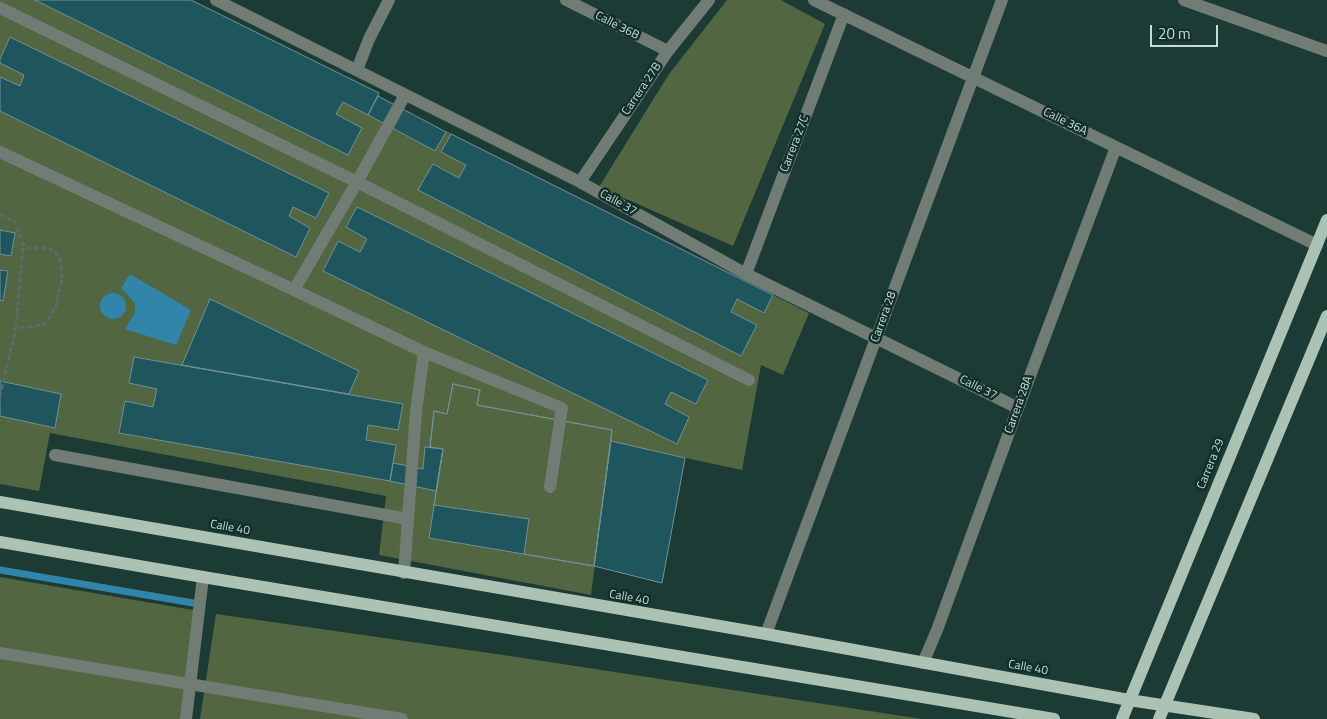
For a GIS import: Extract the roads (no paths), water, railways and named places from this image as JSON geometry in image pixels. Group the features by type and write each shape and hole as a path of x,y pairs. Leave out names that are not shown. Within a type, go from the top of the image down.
{"main road":[{"name":"Carrera 29","path":"1122,719 1327,220"},
{"path":"1158,719 1327,316"},
{"name":"Calle 40","path":"0,502 766,634 1129,700 1254,719"},
{"path":"0,542 203,578 1054,719"}],"street":[{"name":"Calle 37","path":"216,0 580,182 746,274 1018,408"},
{"path":"357,70 369,39 389,0"},
{"name":"Calle 36B","path":"566,0 668,51"},
{"name":"Carrera 27B","path":"580,182 668,51 709,0"},
{"name":"Calle 36A","path":"814,0 1317,245"},
{"name":"Carrera 28","path":"766,634 1002,0"},
{"path":"1184,0 1327,51"},
{"path":"0,8 357,182 749,380"},
{"name":"Carrera 27C","path":"746,274 844,14"},
{"path":"294,290 357,182 405,94"},
{"name":"Carrera 28A","path":"923,663 937,630 1116,147"},
{"path":"0,152 424,352 562,408 550,486"},
{"path":"404,572 416,412 424,352"},
{"path":"55,455 408,519"},
{"path":"186,719 203,578"},
{"path":"0,653 402,719"}],"water":[{"path":"130,274 191,310 176,345 125,329 135,313 135,303 121,288"},
{"path":"113,293 122,297 126,306 122,315 113,319 104,315 100,306 104,297"}],"waterway":[{"path":"0,570 199,604"}]}
